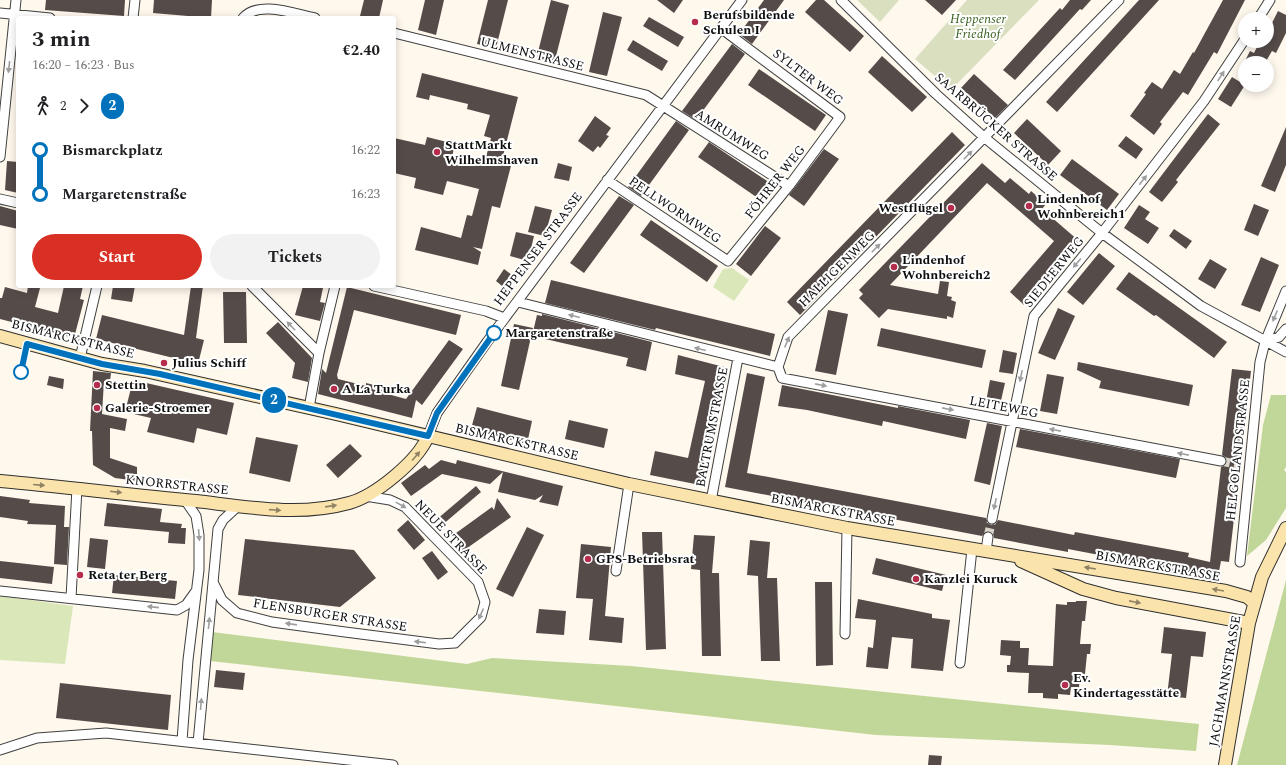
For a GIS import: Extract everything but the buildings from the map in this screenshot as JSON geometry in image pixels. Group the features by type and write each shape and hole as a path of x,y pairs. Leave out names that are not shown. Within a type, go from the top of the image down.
{"main road":[{"name":"BISMARCKSTRASSE","path":"0,336 80,358 309,408 629,484 847,528 1235,593 1247,597 1254,603"},
{"name":"HEPPENSER STRASSE","path":"350,503 379,488 402,470 418,455 428,436"},
{"name":"KNORRSTRASSE","path":"0,481 292,511 350,503"},
{"path":"1235,593 1250,589 1262,577 1286,528"},
{"name":"BISMARCKSTRASSE","path":"1007,555 1083,589 1116,598 1248,623"},
{"name":"JACHMANNSTRASSE","path":"1225,765 1248,623 1262,577"}],"street":[{"path":"0,157 16,0"},
{"path":"133,16 135,0"},
{"name":"HEPPENSER STRASSE","path":"428,436 437,413 504,318 518,302 662,106 722,29 742,0"},
{"name":"SAARBRÜCKER STRASSE","path":"841,0 936,94 985,138 1102,233 1202,306 1265,342 1286,352"},
{"name":"HALLIGENWEG","path":"778,367 788,337 1119,0"},
{"path":"1262,12 1270,0"},
{"path":"246,16 254,10 269,9 305,16"},
{"path":"0,13 32,16"},
{"name":"SYLTER WEG","path":"722,29 840,117"},
{"name":"ULMENSTRASSE","path":"396,34 646,95 662,106"},
{"name":"SIEDLERWEG","path":"992,519 1034,316 1102,233 1204,101 1239,48"},
{"name":"AMRUMWEG","path":"662,106 789,186"},
{"name":"FÖHRER WEG","path":"728,262 789,186 840,117"},
{"name":"PELLWORMWEG","path":"607,180 728,262"},
{"path":"0,199 16,203"},
{"path":"80,358 97,288"},
{"path":"254,288 319,353"},
{"path":"309,408 319,353 335,288"},
{"path":"383,288 486,311 504,318"},
{"name":"HELGOLANDSTRASSE","path":"1240,562 1244,466 1260,362 1265,342 1286,291"},
{"path":"518,302 778,367"},
{"path":"1265,342 1279,337 1286,329"},
{"name":"BALTRUMSTRASSE","path":"711,501 738,358"},
{"name":"LEITEWEG","path":"778,367 782,378 1221,461"},
{"path":"616,571 629,484"},
{"path":"71,598 77,488"},
{"name":"NEUE STRASSE","path":"363,496 390,500 405,507 478,582 485,602 481,617 458,640"},
{"path":"182,741 188,660 196,590 199,535 196,516 185,500"},
{"path":"198,743 218,529 223,520 238,506"},
{"path":"845,634 847,528"},
{"path":"986,552 988,537"},
{"path":"960,663 972,549"},
{"name":"FLENSBURGER STRASSE","path":"213,582 222,600 238,614 272,622 439,644 455,643 458,640"},
{"path":"0,591 178,610 186,605 196,590"},
{"path":"190,650 206,651"},
{"path":"0,750 37,738 106,733 393,765"}],"green space":[{"path":"857,0 899,0 880,22"},
{"name":"Heppenser Friedhof","path":"967,0 1039,0 951,90 915,59"},
{"path":"732,268 749,280 734,301 713,287 723,269"},
{"path":"1271,395 1286,395 1286,467 1284,470 1286,472 1286,508 1266,540 1247,556 1263,425"},
{"path":"1286,580 1286,765 1237,765"},
{"path":"0,596 73,606 65,664 0,660"},
{"path":"212,632 467,664 492,658 631,666 1199,724 1196,751 1110,745 876,735 210,661"}],"tunnel":[{"path":"1221,461 1240,465"},
{"path":"988,537 992,519"}],"bus line":[{"name":"2","path":"21,372 27,344 102,364 160,374 428,436 437,413 494,333"}],"place":[{"name":"Berufsbildende Schulen I","path":"695,22"},
{"name":"StattMarkt Wilhelmshaven","path":"437,152"},
{"name":"Lindenhof Wohnbereich1","path":"1029,206"},
{"name":"Westflügel","path":"951,208"},
{"name":"Lindenhof Wohnbereich2","path":"894,267"},
{"name":"Margaretenstraße","path":"494,333"},
{"name":"Julius Schiff","path":"164,363"},
{"name":"Stettin","path":"97,385"},
{"name":"A La Turka","path":"334,389"},
{"name":"Galerie-Stroemer","path":"97,408"},
{"name":"GPS-Betriebsrat","path":"588,559"},
{"name":"Reta ter Berg","path":"80,575"},
{"name":"Kanzlei Kuruck","path":"916,579"},
{"name":"Ev. Kindertagesstätte","path":"1065,685"}]}
